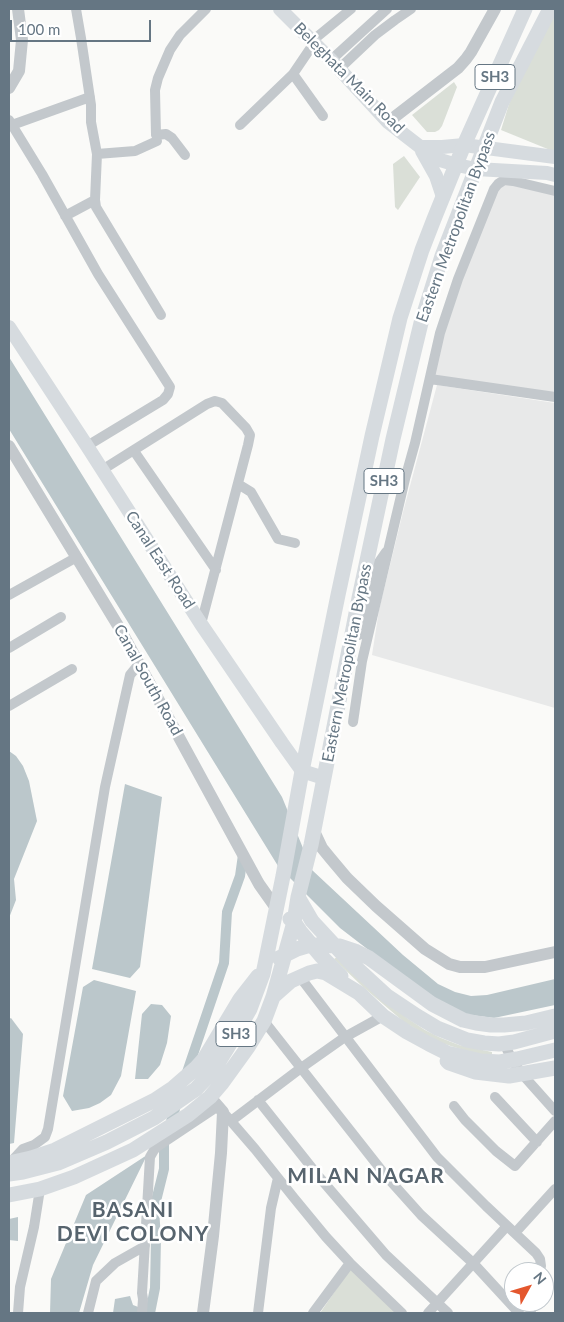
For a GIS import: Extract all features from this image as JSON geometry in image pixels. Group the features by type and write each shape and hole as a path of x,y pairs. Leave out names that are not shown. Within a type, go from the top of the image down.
{"main road":[{"name":"Beleghata Main Road","path":"280,9 335,64 388,122 440,160 476,169 555,175"},
{"name":"Eastern Metropolitan Bypass","path":"9,1167 58,1163 84,1153 154,1118 186,1097 213,1071 240,1027 253,1000 263,974 282,884 302,771 372,436 398,327 422,250 443,197 464,145 525,9"},
{"name":"Eastern Metropolitan Bypass","path":"9,1195 43,1188 74,1177 133,1150 190,1120 220,1109 234,1068 264,1021 273,997 294,922 299,892 313,838 393,439 421,323 442,256 502,102 550,9"},
{"path":"419,146 442,147 464,145 555,156"},
{"path":"419,146 436,176 443,197"},
{"name":"Canal East Road","path":"9,327 201,624 302,771"},
{"path":"302,771 324,778"},
{"path":"282,884 299,892 312,921 333,945 375,985 402,1006 437,1028 454,1036 484,1043 504,1043 555,1032"},
{"path":"276,908 294,922 320,956 383,1016 436,1048 481,1061 500,1062 555,1050"},
{"path":"33,1164 55,1150 154,1100 180,1083 204,1059 240,999 259,975 278,958 302,948 317,945 340,946 355,951 383,967 432,1004 456,1016 476,1023 504,1025 526,1023 555,1016"},
{"path":"273,997 291,981 317,971 326,973 359,993"},
{"path":"436,1048 449,1063 475,1072 509,1076 555,1068"}],"street":[{"path":"9,88 19,71 22,40 18,9"},
{"path":"76,9 97,154 96,207 161,315"},
{"path":"185,155 172,138 166,134 156,135 155,90 170,50 180,35 206,9"},
{"path":"240,125 292,74 313,42 351,9"},
{"path":"335,64 388,9"},
{"path":"335,64 394,20 412,9"},
{"path":"388,122 458,68 478,40 494,9"},
{"path":"292,74 323,116"},
{"path":"87,446 163,400 168,394 170,387 98,274 10,123 90,97"},
{"path":"97,154 135,151 157,141"},
{"path":"353,722 362,661 389,547 440,333 458,279 494,189 498,184 504,180 513,181 555,191"},
{"path":"65,216 95,200"},
{"path":"430,379 555,397"},
{"path":"102,470 207,404 215,401 222,403 246,428 250,435 201,624"},
{"name":"Canal South Road","path":"9,446 120,629 259,884 276,908"},
{"path":"134,451 216,570"},
{"path":"238,484 251,492 278,539 295,543"},
{"path":"349,651 356,645 377,565 389,547"},
{"path":"9,595 77,557"},
{"path":"9,648 61,618"},
{"path":"9,1167 23,1149 34,1145 45,1137 48,1129 105,787 130,675 139,664"},
{"path":"9,706 72,669"},
{"path":"313,838 348,878 376,906 425,949 450,964 460,967 485,967 555,952"},
{"path":"259,884 282,884"},
{"path":"300,977 438,1157 536,1253 540,1262"},
{"path":"220,1109 258,1100 346,1037 383,1016"},
{"path":"264,1021 302,1068 340,1120 386,1176 422,1215 473,1263 519,1313"},
{"path":"504,1043 512,1060 522,1074 555,1111"},
{"path":"495,1097 537,1142"},
{"path":"258,1100 320,1178 386,1255 448,1313"},
{"path":"454,1106 465,1120 514,1166 555,1121"},
{"path":"220,1109 326,1237 402,1313"},
{"path":"203,1313 221,1153 220,1109"},
{"path":"142,1313 150,1157 158,1146 190,1120"},
{"path":"258,1313 271,1208 278,1178"},
{"path":"18,1313 20,1286 43,1188"},
{"path":"428,1313 473,1263 555,1188"},
{"path":"88,1313 96,1281 107,1272 110,1266 144,1246"},
{"path":"313,1313 350,1263"}],"shaded area":[{"path":"555,9 555,152 501,130 509,104"},
{"path":"454,82 457,87 442,126 435,132 427,132 412,115"},
{"path":"404,156 420,177 398,210 395,207 393,164"},
{"path":"506,183 555,194 555,393 434,377 444,329 462,279 498,190"},
{"path":"9,357 282,797 312,870 403,955 438,984 455,992 471,996 487,995 555,979 555,1005 494,1018 463,1014 442,1006 340,928 278,866 9,429"},
{"path":"437,385 555,403 555,708 372,655 379,610"},
{"path":"9,751 16,756 23,766 29,781 37,821 14,879 16,900 9,918"},
{"path":"125,784 162,797 140,967 130,978 92,969"},
{"path":"337,957 407,1018 425,1030 459,1045 492,1052 492,1055 476,1054 438,1042 404,1022 334,959"},
{"path":"94,980 136,991 121,1076 111,1095 89,1108 72,1111 63,1096 83,987"},
{"path":"151,1004 162,1005 171,1016 167,1043 160,1065 148,1079 135,1079 142,1014"},
{"path":"11,1018 23,1034 14,1143 9,1144 9,1019"},
{"path":"147,1155 93,1265 79,1313 50,1313 51,1279 86,1195"},
{"path":"18,1217 18,1241 9,1240 9,1219"},
{"path":"351,1268 398,1313 320,1313"},
{"path":"130,1296 133,1305 141,1308 140,1313 113,1313 115,1299"}],"waterway":[{"path":"186,1075 224,963 227,912 240,876 243,855"},
{"path":"150,1313 155,1288 156,1238 154,1209 164,1169 164,1143 175,1109"}],"district":[{"name":"MILAN NAGAR","path":"366,1176"},
{"name":"BASANI DEVI COLONY","path":"133,1222"}]}
